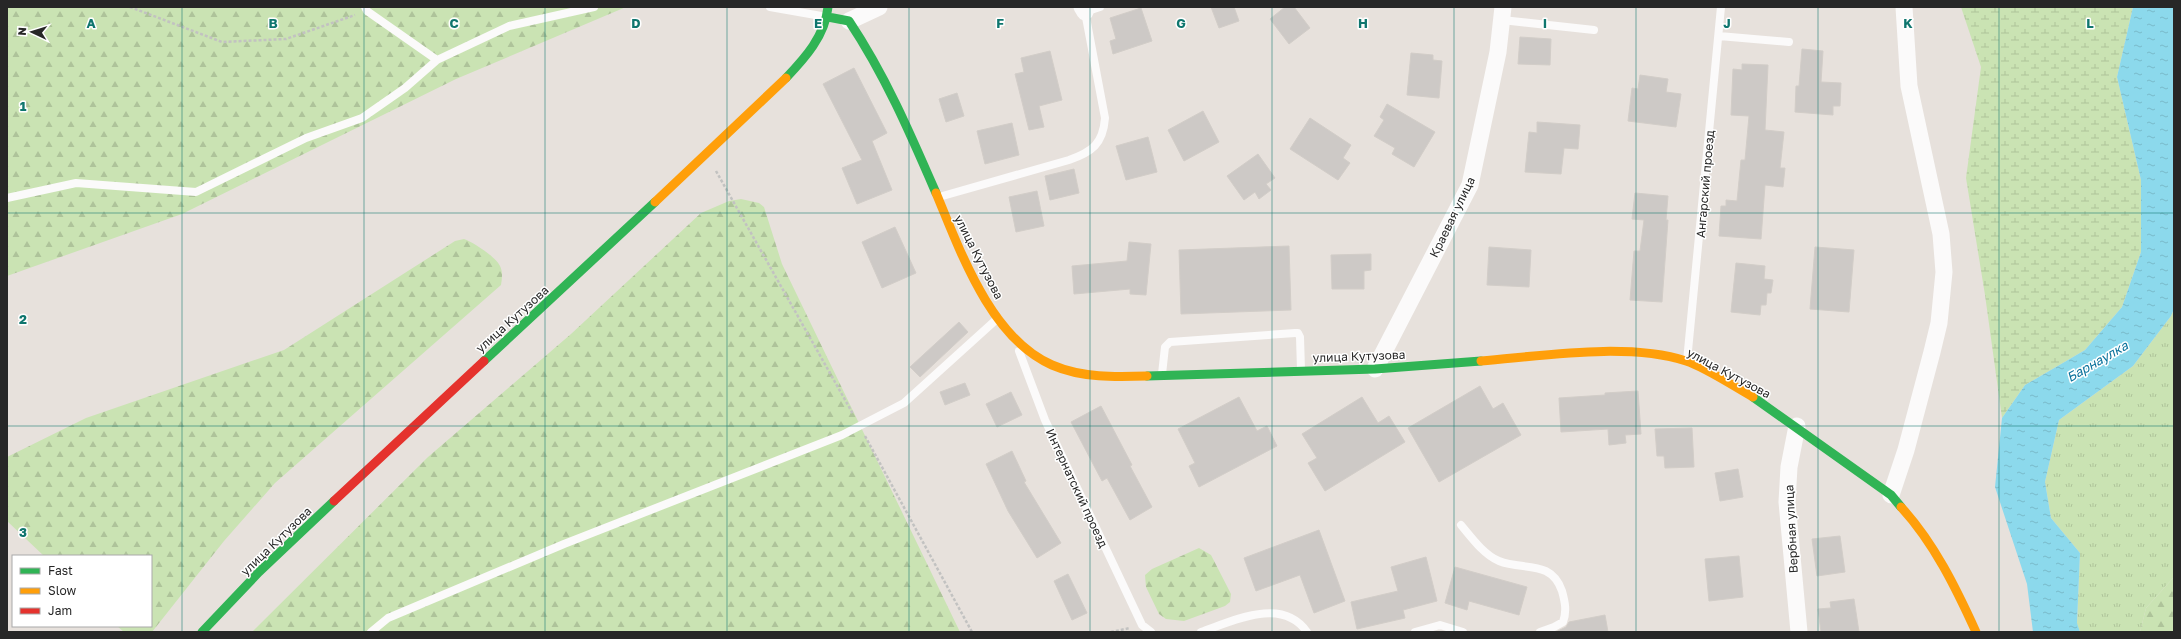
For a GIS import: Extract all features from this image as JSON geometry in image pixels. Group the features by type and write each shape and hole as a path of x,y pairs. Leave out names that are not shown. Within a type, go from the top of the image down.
{"street":[{"name":"улица Кутузова","path":"202,632 259,572 440,400 544,307 786,78 807,55 828,17 828,7"},
{"path":"828,17 848,21 879,7"},
{"path":"1891,495 1906,450 1939,323 1944,272 1941,234 1909,86 1904,7"},
{"name":"Краевая улица","path":"1375,369 1470,185 1498,52 1503,14"},
{"name":"улица Кутузова","path":"848,21 869,49 882,74 974,280 985,300 1014,337 1034,355 1075,373 1112,377 1301,370 1375,369 1600,352 1647,353 1687,361 1755,398 1797,426 1891,495 1916,523 1939,558 1959,594 1976,632"},
{"name":"Вербная улица","path":"1797,426 1789,467 1787,502 1799,632"}],"lane":[{"path":"7,198 76,183 196,192 306,138 362,118 405,88 437,60 509,26 594,7"},
{"path":"770,7 828,17"},
{"name":"Ангарский проезд","path":"1687,361 1719,36 1720,7"},
{"path":"366,9 437,60"},
{"path":"937,198 1069,160 1085,154 1098,142 1104,132 1105,118 1089,9"},
{"path":"1503,14 1594,30"},
{"path":"1719,36 1789,42"},
{"path":"371,632 388,618 417,605 564,544 842,435 860,426 904,403 998,317"},
{"path":"1162,375 1165,347 1170,342 1295,333 1298,333 1300,337 1301,370"},
{"name":"Интернатский проезд","path":"1014,337 1045,420 1142,625 1151,632"},
{"path":"1460,525 1493,558 1506,563 1536,567 1545,570 1560,586 1565,601 1563,622 1540,632"},
{"path":"1201,632 1249,616 1272,612 1284,614 1294,619 1307,632"},
{"path":"1415,632 1440,625 1463,632"}],"path":[{"path":"130,7 222,42 286,38 366,9"},
{"path":"708,153 721,181 860,426 972,632"},
{"path":"1111,632 1142,625"}],"green space":[{"path":"7,7 626,7 456,79 182,214 7,276"},
{"path":"1961,7 2133,7 2117,77 2141,180 2141,252 2122,307 2085,350 2025,385 2002,418 1985,295 1966,178 1981,67"},
{"path":"741,199 759,203 764,207 782,264 960,632 252,632 428,457 571,334 701,213 729,201"},
{"path":"464,239 473,243 494,258 498,262 502,271 501,285 275,483 224,541 152,632 124,632 118,627 152,627 152,555 43,555 7,521 7,457 86,418 284,350 455,241"},
{"path":"2174,309 2174,577 2146,608 2140,632 2080,632 2077,624 2080,553 2051,518 2045,482 2059,420 2133,366 2171,316"},
{"path":"1199,548 1211,555 1231,594 1230,602 1225,606 1184,621 1166,619 1159,614 1146,587 1145,575 1152,569"},
{"path":"2174,577 2174,632 2140,632 2146,608"}],"water":[{"name":"Барнаулка","path":"2133,7 2174,7 2174,309 2171,316 2133,366 2059,420 2045,482 2051,518 2080,553 2077,623 2080,632 2033,632 2027,584 1995,487 2002,418 2025,385 2085,350 2122,307 2141,252 2141,180 2117,77"}],"building":[{"path":"1211,7 1234,7 1239,21 1219,28"},
{"path":"1285,7 1294,7 1310,28 1289,44 1270,19"},
{"path":"1141,8 1152,41 1113,54 1110,41 1116,39 1110,18"},
{"path":"1520,37 1551,39 1550,65 1518,64"},
{"path":"1802,49 1823,51 1821,82 1841,83 1840,106 1833,106 1833,115 1795,112 1796,86 1799,86"},
{"path":"1050,51 1062,100 1039,106 1044,127 1029,130 1015,74 1024,72 1021,58"},
{"path":"1411,53 1433,55 1433,60 1442,61 1439,98 1407,95"},
{"path":"1742,64 1768,65 1765,130 1784,132 1780,168 1785,168 1783,187 1765,185 1761,239 1719,236 1721,206 1726,206 1726,200 1737,201 1741,160 1745,160 1749,116 1731,115 1733,69 1742,70"},
{"path":"854,68 887,133 872,141 892,190 857,204 842,168 862,160 823,84"},
{"path":"1640,75 1668,79 1666,92 1681,94 1676,127 1628,121 1632,88 1638,89"},
{"path":"957,93 964,116 946,122 939,99"},
{"path":"1387,104 1435,132 1414,167 1392,154 1395,148 1374,136 1384,120 1380,117"},
{"path":"1203,111 1219,142 1184,161 1168,130"},
{"path":"1310,118 1351,145 1343,158 1350,163 1338,180 1290,149"},
{"path":"1537,122 1580,125 1578,149 1564,148 1561,174 1525,172 1529,132 1537,133"},
{"path":"1012,123 1019,155 985,164 977,131"},
{"path":"1148,137 1157,172 1126,180 1116,146"},
{"path":"1258,154 1275,178 1266,184 1271,190 1259,199 1255,192 1244,200 1227,176"},
{"path":"1074,169 1079,193 1050,200 1045,176"},
{"path":"1037,191 1044,226 1016,232 1009,197"},
{"path":"1635,193 1668,196 1666,220 1668,220 1662,302 1630,300 1634,251 1640,251 1644,220 1632,219"},
{"path":"895,227 916,273 882,288 862,242"},
{"path":"1129,242 1151,244 1146,295 1130,294 1130,289 1074,294 1072,266 1127,261"},
{"path":"1289,246 1291,310 1181,314 1179,250"},
{"path":"1489,247 1531,250 1529,287 1487,285"},
{"path":"1815,247 1854,250 1849,312 1810,309"},
{"path":"1371,254 1371,270 1364,271 1364,289 1332,289 1331,255"},
{"path":"1736,263 1765,266 1764,279 1773,280 1771,293 1767,293 1766,305 1761,305 1760,315 1731,312"},
{"path":"959,322 968,332 920,377 910,367"},
{"path":"965,383 970,395 945,405 940,392"},
{"path":"1480,386 1493,409 1503,403 1521,435 1439,482 1408,428"},
{"path":"1638,391 1641,434 1625,435 1626,443 1609,445 1608,429 1561,432 1559,398"},
{"path":"1011,392 1022,415 997,427 986,404"},
{"path":"1239,397 1257,431 1267,426 1277,446 1199,487 1189,466 1195,463 1178,429"},
{"path":"1362,397 1378,423 1389,416 1405,442 1325,491 1308,463 1317,458 1302,434"},
{"path":"1101,406 1152,507 1130,520 1107,478 1102,481 1071,422"},
{"path":"1692,428 1694,467 1665,468 1664,456 1657,456 1655,429"},
{"path":"1012,451 1026,481 1024,482 1061,543 1037,558 1008,511 986,464"},
{"path":"1738,469 1743,497 1720,501 1715,473"},
{"path":"1319,530 1345,601 1314,613 1300,575 1256,591 1244,558"},
{"path":"1840,536 1845,572 1817,576 1812,539"},
{"path":"1739,556 1743,597 1709,601 1705,559"},
{"path":"1426,557 1437,601 1403,610 1405,618 1357,629 1351,602 1398,591 1391,567"},
{"path":"1455,567 1527,587 1519,615 1469,601 1467,610 1445,603"},
{"path":"1068,574 1087,613 1072,620 1054,581"},
{"path":"1854,599 1859,632 1821,632 1818,609 1831,608 1830,602"},
{"path":"1605,615 1608,632 1556,632 1566,627 1569,622"}],"traffic: fast":[{"path":"786,78 813,46 823,28 828,7"},
{"path":"828,17 849,21 862,41 896,105 936,193"},
{"path":"484,361 655,202"},
{"path":"1147,376 1375,369 1481,361"},
{"path":"1753,397 1891,495 1901,507"},
{"path":"202,632 259,572 334,501"}],"traffic: slow":[{"path":"655,202 786,78"},
{"path":"936,193 967,265 994,314 1011,335 1030,352 1052,365 1075,372 1099,376 1147,376"},
{"path":"1481,361 1611,351 1663,355 1694,364 1711,372 1753,397"},
{"path":"1901,507 1913,521 1934,551 1952,583 1976,632"}],"traffic: jam":[{"path":"334,501 484,361"}]}
